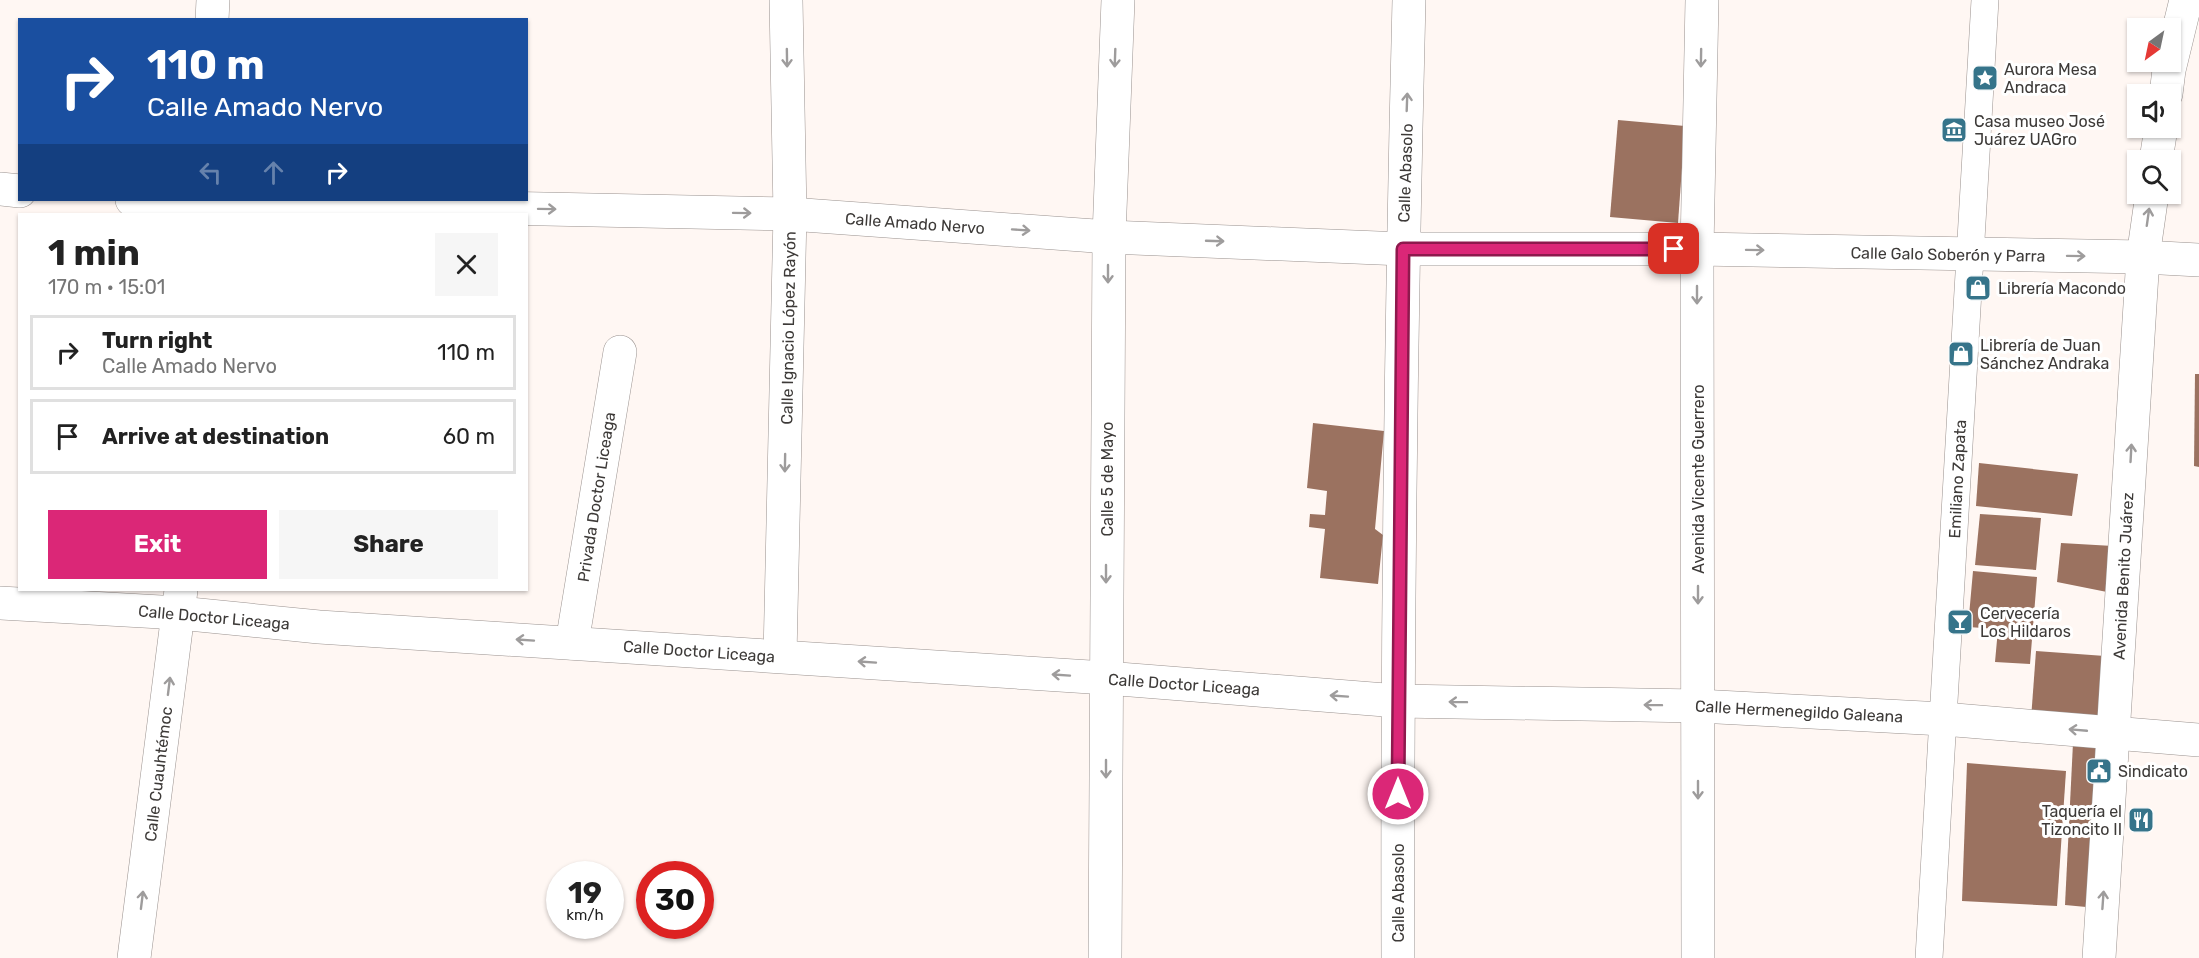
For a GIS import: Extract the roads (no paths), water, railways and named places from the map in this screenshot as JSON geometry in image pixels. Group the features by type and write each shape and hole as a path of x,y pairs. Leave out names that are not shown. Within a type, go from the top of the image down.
{"street":[{"path":"212,18 213,0"},
{"name":"Calle Ignacio López Rayón","path":"780,656 790,214 786,0"},
{"name":"Calle 5 de Mayo","path":"1105,958 1108,237 1118,0"},
{"name":"Calle Abasolo","path":"1398,958 1398,701 1403,249 1409,0"},
{"name":"Avenida Vicente Guerrero","path":"1698,958 1697,249 1702,0"},
{"name":"Emiliano Zapata","path":"1929,958 1986,0"},
{"path":"2167,84 2186,0"},
{"path":"0,189 18,191"},
{"name":"Calle Amado Nervo","path":"144,201 201,206 294,204 790,214 1108,237 1403,249 1697,249"},
{"name":"Avenida Benito Juárez","path":"2099,958 2143,257 2151,204"},
{"name":"Calle Galo Soberón y Parra","path":"1697,249 2199,260"},
{"name":"Privada Doctor Liceaga","path":"572,643 620,352"},
{"name":"Calle Doctor Liceaga","path":"0,603 180,601 319,627 1106,678 1398,701"},
{"name":"Calle Cuauhtémoc","path":"134,958 180,601"},
{"name":"Calle Hermenegildo Galeana","path":"1398,701 1698,706 1943,719 2199,740"}],"place":[{"name":"Aurora Mesa Andraca","path":"1985,78"},
{"name":"Casa museo José Juárez UAGro","path":"1954,130"},
{"name":"Librería Macondo","path":"1978,288"},
{"name":"Librería de Juan Sánchez Andraka","path":"1961,354"},
{"name":"Cervecería Los Hildaros","path":"1960,622"},
{"name":"Sindicato","path":"2099,771"},
{"name":"Taquería el Tizoncito II","path":"2141,820"}]}
